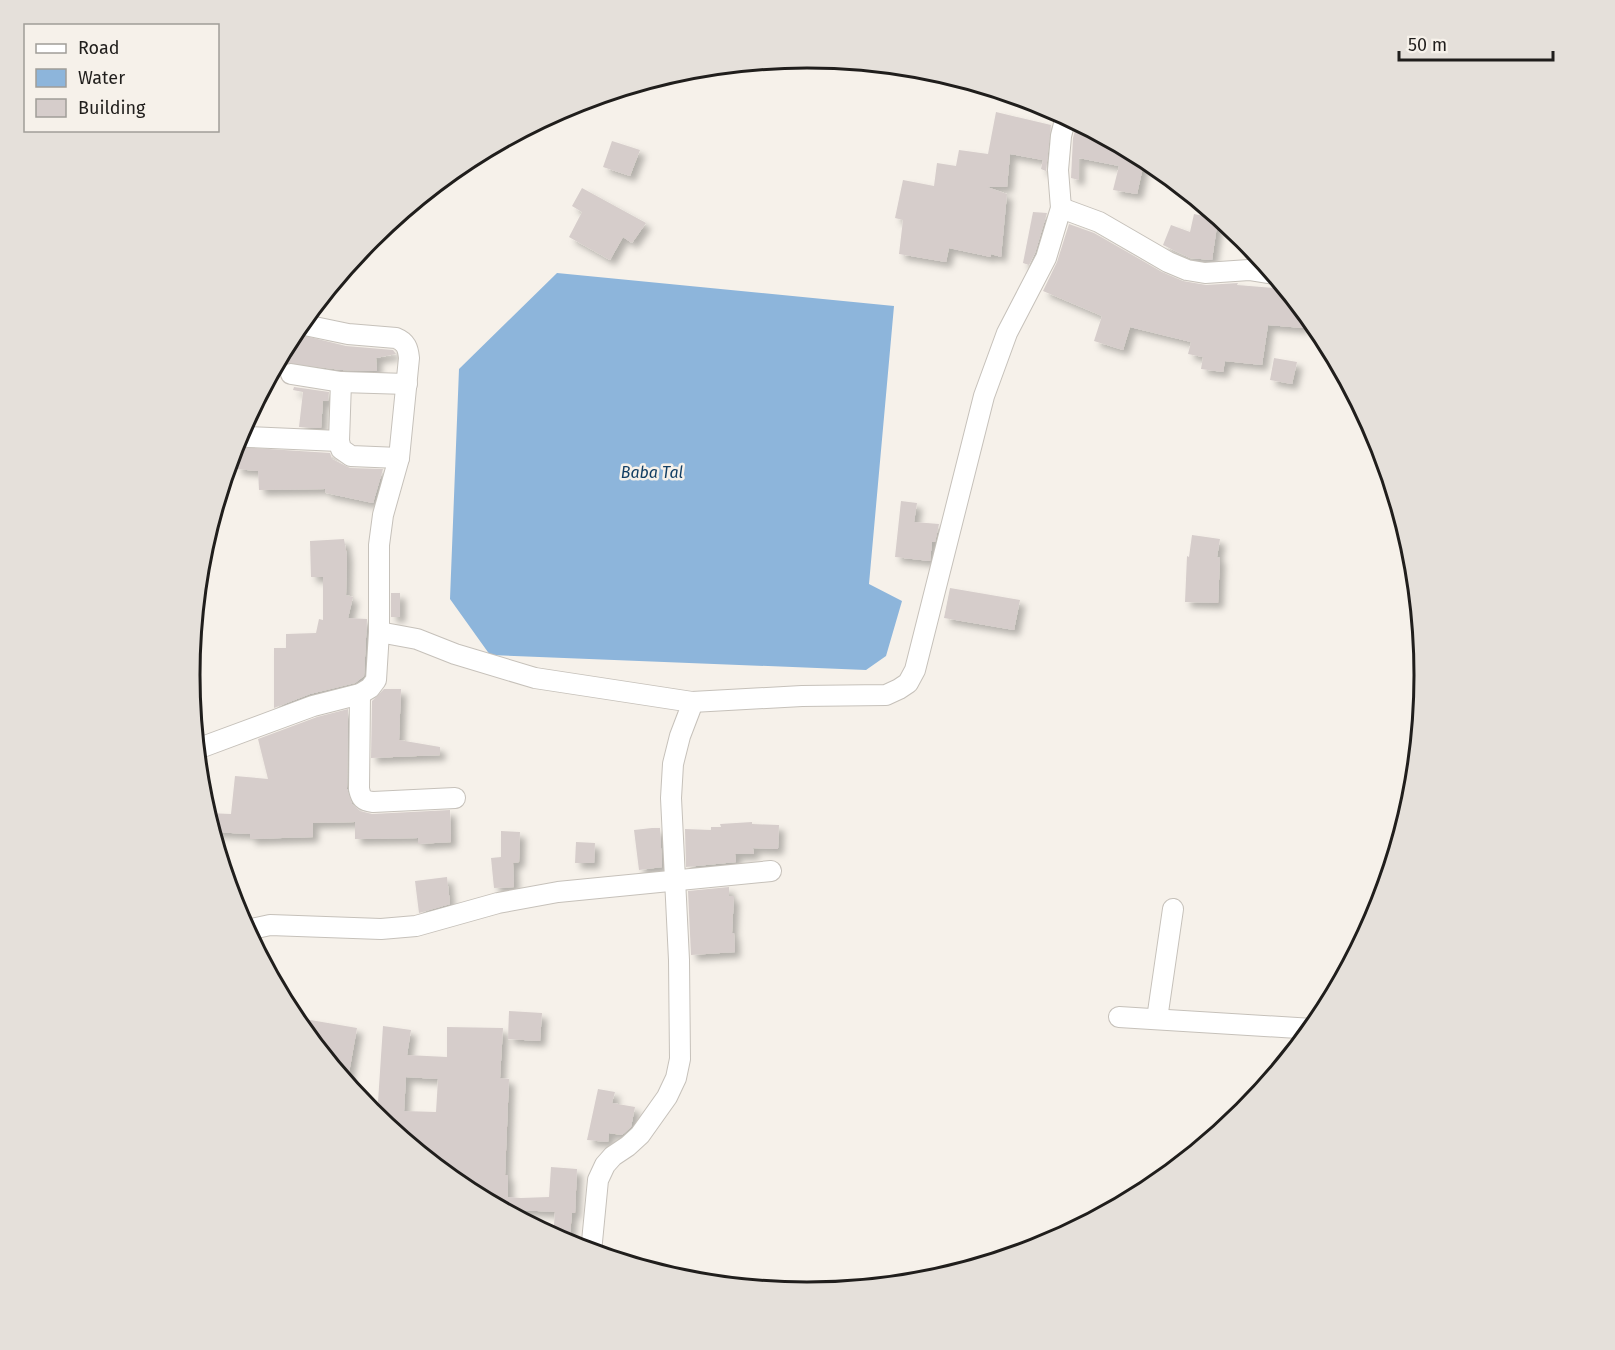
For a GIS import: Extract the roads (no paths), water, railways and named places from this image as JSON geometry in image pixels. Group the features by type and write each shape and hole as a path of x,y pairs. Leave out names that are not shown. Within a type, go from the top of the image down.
{"street":[{"path":"379,632 417,639 455,654 535,678 693,702 802,696 885,695 908,683 915,670 924,637 984,396 1007,333 1046,258 1061,208 1058,170 1064,125"},
{"path":"1061,208 1099,222 1168,262 1187,270 1205,273 1248,270 1262,272"},
{"path":"204,746 313,706 360,694 370,688 376,680 379,632 379,545 383,515 399,458 409,358 408,347 396,338 348,334 310,326"},
{"path":"291,374 341,382 406,384"},
{"path":"341,382 339,441 341,449 351,456 399,458"},
{"path":"249,437 339,441"},
{"path":"360,694 359,789 361,797 365,801 373,802 456,798"},
{"path":"592,1242 598,1180 604,1165 640,1135 668,1097 676,1078 680,1059 676,882 671,798 673,764 680,736 693,702"},
{"path":"256,928 270,925 381,929 416,926 498,903 548,894 771,871"},
{"path":"1157,1019 1173,909"},
{"path":"1119,1017 1302,1028"}],"water":[{"name":"Baba Tal","path":"557,273 894,306 869,584 902,601 886,656 866,670 490,655 450,599 459,369"}]}
